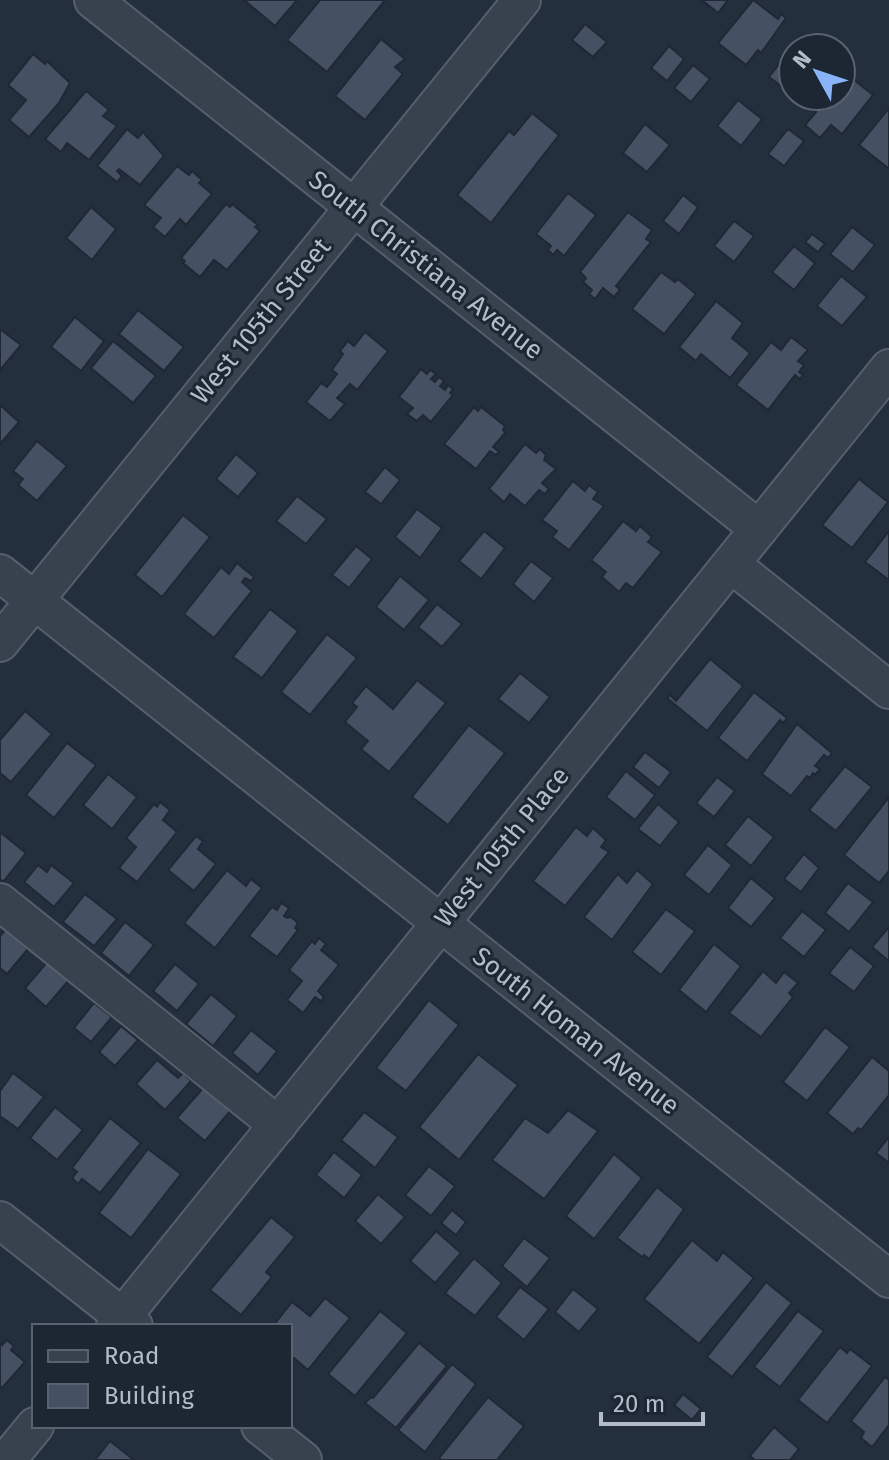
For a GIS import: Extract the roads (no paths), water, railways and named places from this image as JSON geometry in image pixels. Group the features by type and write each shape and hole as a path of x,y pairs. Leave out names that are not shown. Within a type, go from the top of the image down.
{"street":[{"name":"South Christiana Avenue","path":"93,0 759,529"},
{"name":"West 105th Street","path":"0,643 522,0"},
{"name":"West 105th Place","path":"124,1323 278,1125 889,368"},
{"path":"731,564 889,690"},
{"name":"South Homan Avenue","path":"0,573 889,1279"},
{"path":"0,902 278,1125"},
{"path":"0,1220 124,1323"},
{"path":"7,1460 33,1428"},
{"path":"263,1428 303,1460"}]}
